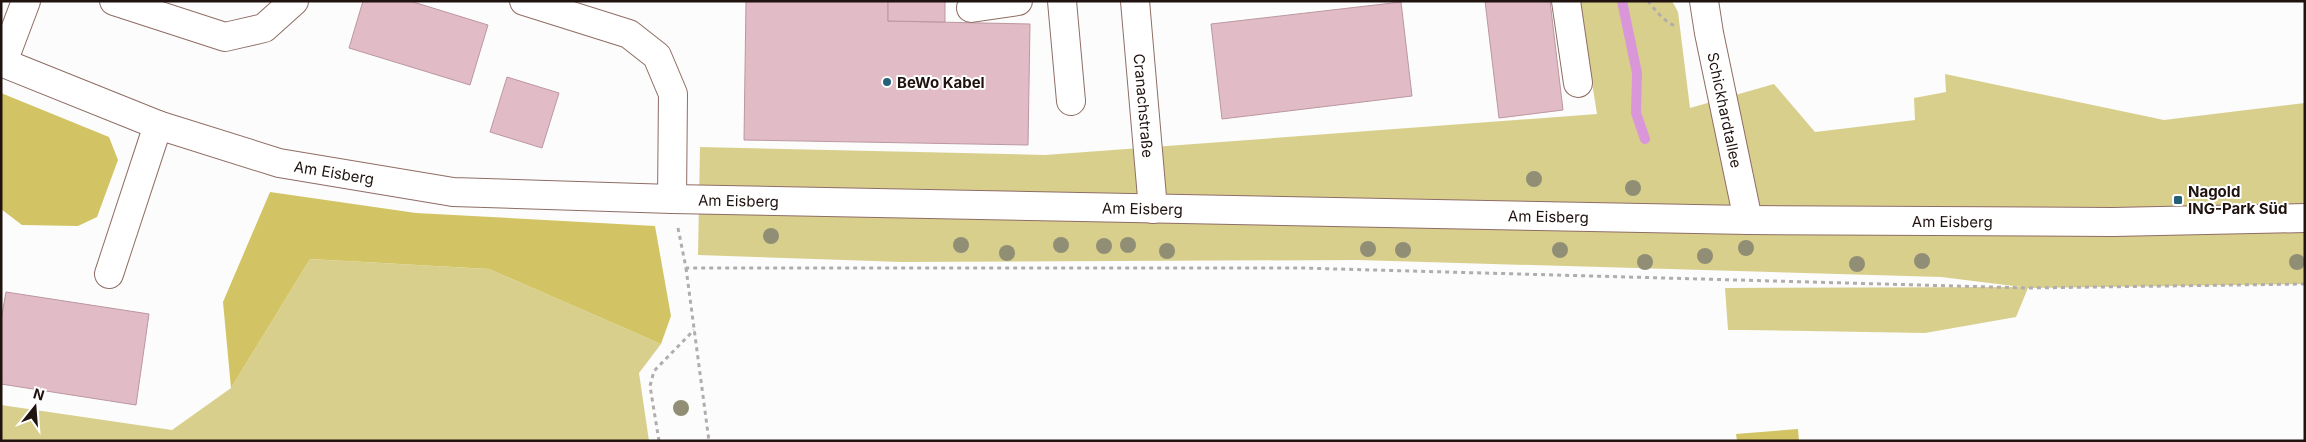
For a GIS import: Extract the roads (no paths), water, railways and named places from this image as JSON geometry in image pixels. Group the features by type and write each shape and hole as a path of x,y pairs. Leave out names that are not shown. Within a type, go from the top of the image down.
{"street":[{"path":"2,62 26,1"},
{"path":"114,1 225,36 264,28 294,1"},
{"path":"524,1 629,34 657,56 673,94 672,199"},
{"path":"971,8 1018,1"},
{"path":"1062,1 1071,102"},
{"name":"Cranachstraße","path":"1135,1 1153,209"},
{"path":"1566,1 1578,83"},
{"name":"Schickhardtallee","path":"1704,1 1748,220"},
{"name":"Am Eisberg","path":"2,62 158,125 279,163 453,192 672,199 1748,220 2113,222 2305,218"},
{"path":"109,274 158,125"}],"waterway":[{"path":"1622,1 1637,73 1636,113 1645,139"}],"place":[{"name":"BeWo Kabel","path":"887,82"},
{"name":"Nagold ING-Park Süd","path":"2178,200"}]}
